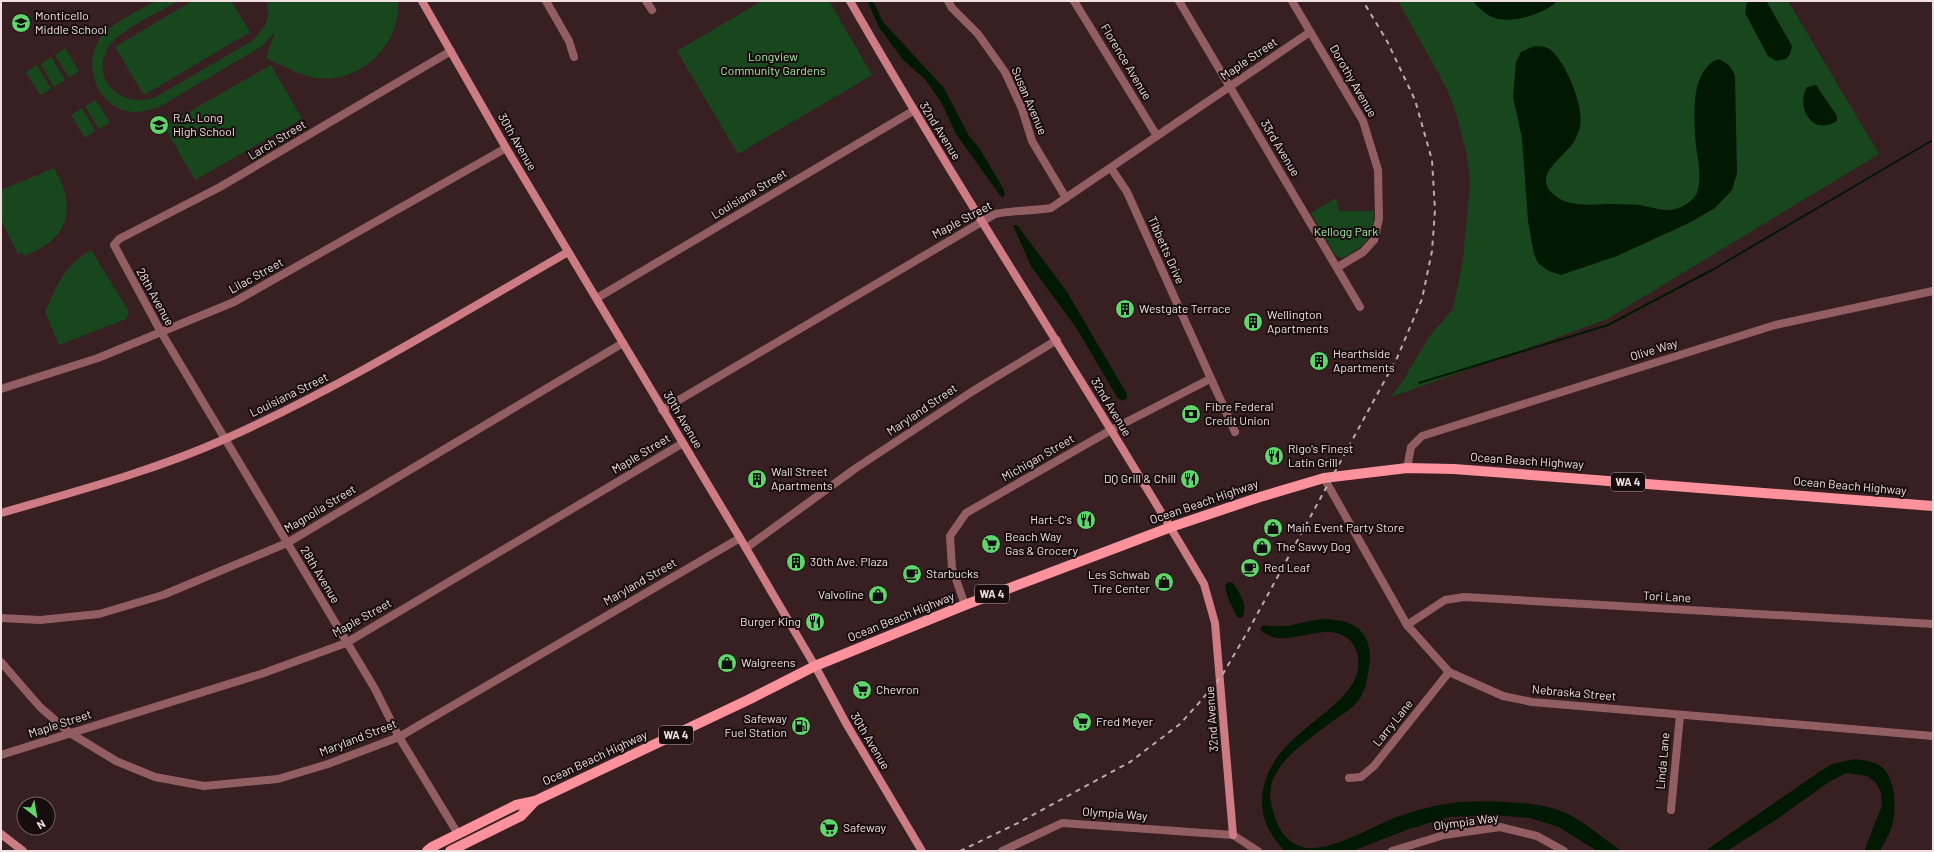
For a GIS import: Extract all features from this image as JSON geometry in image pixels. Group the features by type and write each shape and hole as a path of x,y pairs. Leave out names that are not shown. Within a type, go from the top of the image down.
{"main road":[{"name":"Ocean Beach Highway","path":"428,851 516,805 535,801 743,703 815,666 965,605 1171,527 1260,497 1324,478 1407,468 1454,468 1933,506"},
{"name":"Ocean Beach Highway","path":"450,851 521,816 535,801"}],"street":[{"name":"30th Avenue","path":"422,1 506,148 746,548 815,666 846,725 922,851"},
{"path":"546,1 569,41 574,57"},
{"path":"646,1 652,10"},
{"name":"32nd Avenue","path":"850,1 913,111 1057,340 1204,584 1215,623 1233,834"},
{"name":"Susan Avenue","path":"948,1 952,8 978,34 1005,72 1022,109 1032,140 1066,198"},
{"name":"Florence Avenue","path":"1074,1 1157,136"},
{"name":"33rd Avenue","path":"1179,1 1338,267 1360,307"},
{"name":"Dorothy Avenue","path":"1292,1 1363,121 1378,170 1379,219 1374,240 1363,252 1338,267"},
{"name":"Maple Street","path":"662,410 995,214 1012,211 1035,211 1051,208 1310,32"},
{"name":"Larch Street","path":"114,245 119,239 220,187 451,51"},
{"name":"Louisiana Street","path":"597,298 913,111"},
{"name":"Lilac Street","path":"1,389 98,358 234,302 506,148"},
{"name":"Tibbetts Drive","path":"1111,168 1127,192 1235,432"},
{"name":"28th Avenue","path":"114,245 161,332 375,689 399,737 458,834"},
{"name":"Louisiana Street","path":"1,513 151,469 225,440 323,393 568,252"},
{"name":"Olive Way","path":"1407,468 1411,447 1422,436 1775,325 1933,291"},
{"name":"Maryland Street","path":"746,548 862,464 973,391 1057,340"},
{"name":"Magnolia Street","path":"1,618 40,620 99,614 163,595 287,543 623,343"},
{"name":"Michigan Street","path":"965,605 952,568 950,536 966,513 1111,430 1210,379"},
{"name":"Maple Street","path":"1,755 261,674 346,642 683,443"},
{"name":"Nebraska Street","path":"1324,478 1407,625 1449,672 1503,696 1532,702 1933,736"},
{"name":"Maryland Street","path":"1,662 40,707 70,733 116,761 155,777 204,786 278,780 328,764 399,737 740,538"},
{"name":"Tori Lane","path":"1407,625 1445,600 1464,597 1933,624"},
{"name":"Larry Lane","path":"1349,778 1361,776 1374,766 1449,672"},
{"name":"Linda Lane","path":"1671,810 1680,715"},
{"name":"Olympia Way","path":"1002,851 1062,822 1233,834"},
{"name":"Olympia Way","path":"1392,851 1444,835 1500,827 1536,836 1564,851"},
{"path":"1,834 23,851"},
{"path":"1233,834 1258,851"}],"green space":[{"path":"156,1 178,1 121,34 109,46 104,58 103,70 106,81 112,89 121,96 143,100 156,97 252,41 265,26 268,16 267,1 398,1 397,17 393,33 385,47 374,59 362,68 347,75 332,79 309,77 266,58 275,32 262,46 159,107 138,112 126,111 115,106 106,99 94,80 92,68 96,46 102,36 113,26"},
{"path":"192,1 231,1 250,32 144,95 115,47"},
{"name":"Longview Community Gardens","path":"762,1 829,1 872,75 738,154 677,51"},
{"path":"1398,1 1788,1 1879,154 1605,320 1391,397 1404,379 1429,337 1453,309 1463,260 1470,183 1467,155 1456,113 1446,87"},
{"path":"65,48 79,71 69,78 55,55"},
{"path":"51,57 65,80 54,87 41,64"},
{"path":"37,65 51,89 40,95 26,72"},
{"path":"271,65 302,119 195,180 164,126"},
{"path":"96,100 110,123 99,129 85,106"},
{"path":"82,108 95,131 85,138 71,115"},
{"path":"54,168 62,184 67,205 63,225 52,240 44,246 24,256 22,253 18,254 1,220 1,190"},
{"name":"Kellogg Park","path":"1336,198 1339,211 1374,211 1372,229 1368,239 1360,247 1348,255 1340,258 1335,255 1311,213"},
{"path":"91,250 129,312 126,319 59,345 45,312 62,277 74,263"}],"shaded area":[{"path":"867,1 873,1 883,22 944,88 969,136 978,146 1003,188 1005,195 1002,198 956,134 941,102 925,79 904,61 880,29"},
{"path":"1473,1 1558,1 1552,6 1536,14 1508,20 1489,16"},
{"path":"1747,1 1767,2 1792,46 1790,54 1786,59 1776,61 1768,56 1745,13"},
{"path":"1534,46 1549,49 1557,57 1572,83 1580,111 1581,120 1578,133 1573,143 1552,166 1546,180 1547,186 1558,198 1570,203 1585,205 1640,205 1667,210 1679,208 1691,201 1696,196 1699,186 1699,164 1695,126 1696,93 1703,73 1709,65 1718,59 1729,65 1735,76 1737,173 1732,190 1715,208 1691,222 1617,256 1561,275 1549,271 1538,263 1534,254 1528,221 1522,138 1513,97 1516,62 1521,52"},
{"path":"1816,85 1837,116 1837,121 1828,125 1814,123 1808,118 1805,111 1803,103 1807,87"},
{"path":"1013,225 1017,225 1067,292 1127,394 1127,398 1122,401 1117,397 1077,329 1031,266"},
{"path":"1228,582 1233,583 1238,590 1244,605 1244,614 1242,618 1237,617 1228,598 1225,585"},
{"path":"1324,619 1345,622 1361,631 1368,644 1370,655 1367,680 1365,688 1358,701 1350,709 1308,739 1292,753 1279,768 1274,777 1270,790 1272,809 1281,831 1291,841 1299,846 1307,848 1328,846 1394,818 1425,808 1455,803 1500,802 1538,805 1568,814 1582,822 1622,851 1597,851 1559,827 1530,818 1493,815 1449,817 1409,829 1352,851 1284,850 1271,834 1262,809 1267,777 1278,756 1295,738 1331,708 1346,693 1356,677 1358,658 1357,651 1352,642 1337,633 1321,632 1295,637 1279,638 1272,637 1262,632 1260,629 1263,625 1287,626"},
{"path":"1855,759 1879,765 1885,770 1892,784 1895,802 1894,819 1890,832 1880,851 1864,851 1882,806 1881,792 1876,783 1867,776 1846,773 1829,782 1777,819 1727,851 1705,851 1832,764"}],"waterway":[{"path":"1419,383 1608,325 1712,270 1933,140"}],"railway":[{"path":"960,851 1018,823 1130,762 1180,724 1198,704 1221,677 1248,631 1397,358 1422,299 1432,251 1435,210 1432,160 1415,100 1387,41 1363,1"}],"place":[{"name":"Monticello Middle School","path":"21,23"},
{"name":"R.A. Long High School","path":"159,125"},
{"name":"Westgate Terrace","path":"1125,309"},
{"name":"Wellington Apartments","path":"1253,322"},
{"name":"Hearthside Apartments","path":"1319,361"},
{"name":"Fibre Federal Credit Union","path":"1191,414"},
{"name":"Rigo's Finest Latin Grill","path":"1274,456"},
{"name":"Wall Street Apartments","path":"757,479"},
{"name":"DQ Grill & Chill","path":"1190,479"},
{"name":"Hart-C's","path":"1086,520"},
{"name":"Main Event Party Store","path":"1273,528"},
{"name":"Beach Way Gas & Grocery","path":"991,544"},
{"name":"The Savvy Dog","path":"1262,547"},
{"name":"30th Ave. Plaza","path":"796,562"},
{"name":"Red Leaf","path":"1250,568"},
{"name":"Starbucks","path":"912,574"},
{"name":"Les Schwab Tire Center","path":"1164,582"},
{"name":"Valvoline","path":"878,595"},
{"name":"Burger King","path":"815,622"},
{"name":"Walgreens","path":"727,663"},
{"name":"Chevron","path":"862,690"},
{"name":"Fred Meyer","path":"1082,722"},
{"name":"Safeway Fuel Station","path":"801,726"},
{"name":"Safeway","path":"829,828"}]}
